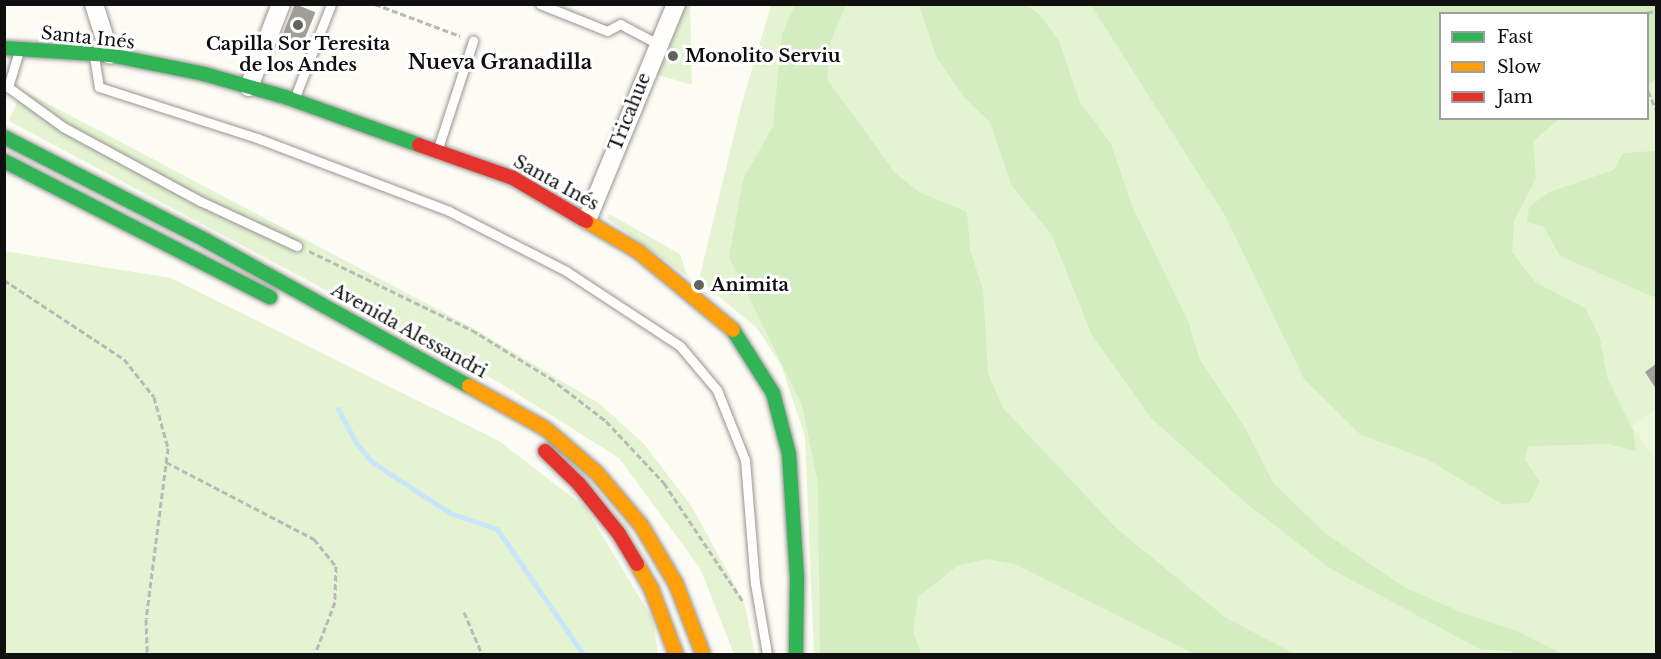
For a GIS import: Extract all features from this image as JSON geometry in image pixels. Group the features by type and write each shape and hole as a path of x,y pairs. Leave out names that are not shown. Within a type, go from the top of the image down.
{"main road":[{"name":"Santa Inés","path":"4,48 102,54 249,87 294,100 438,148 513,178 639,252 713,309 741,339 769,383 789,454 797,578 796,654"},
{"name":"Avenida Alessandri","path":"4,137 207,241 546,429 597,473 641,525 676,584 703,654"},
{"path":"4,161 287,306"},
{"name":"Avenida Alessandri","path":"442,388 513,428"},
{"path":"533,441 579,484 619,534 651,588 676,654"}],"street":[{"path":"94,4 102,54"},
{"path":"249,87 281,4"},
{"name":"Tricahue","path":"587,220 676,4"}],"lane":[{"path":"294,100 331,4"},
{"path":"540,4 607,31 620,24 658,44"},
{"path":"438,148 473,41"},
{"path":"19,49 8,87 63,127 200,201 297,246"},
{"path":"102,54 99,87 257,138 449,211 566,271 680,346 717,390 745,460 755,583 767,654"}],"path":[{"path":"375,4 473,41"},
{"path":"1649,95 1656,109"},
{"path":"4,280 124,359 154,397 168,448 146,619 147,654"},
{"path":"166,462 314,539 336,566 335,602 315,654"},
{"path":"464,612 482,654"}],"green space":[{"path":"682,5 690,5 692,85 656,74"},
{"path":"771,5 1656,5 1656,654 814,654 805,436 781,365 757,328 699,280 740,110"},
{"path":"795,5 846,5 831,40 827,79 895,173 919,192 967,212 970,249 983,291 988,373 1003,408 1117,529 1226,618 1295,654 1194,654 1015,564 986,559 957,566 918,597 913,631 921,654 820,654 818,483 802,405 729,257 743,180 773,126 782,34"},
{"path":"919,5 1026,5 1039,14 1059,41 1080,102 1111,144 1132,206 1188,321 1200,360 1244,426 1274,484 1325,533 1404,587 1463,613 1519,632 1562,654 1514,654 1511,651 1480,649 1331,569 1247,504 1151,418 1092,335 1052,235 1012,186 990,122 964,97 937,58"},
{"path":"1091,5 1656,5 1656,80 1649,84 1649,12 1439,12 1439,120 1558,120 1533,141 1536,179 1514,220 1512,252 1535,282 1585,308 1600,338 1607,377 1633,430 1636,451 1608,444 1528,446 1525,460 1540,482 1529,503 1502,504 1427,459 1361,435 1304,379 1226,217"},
{"path":"22,90 473,328 600,404 644,444 692,507 744,602 755,654 734,654 700,568 619,458 500,383 9,121"},
{"path":"1656,151 1656,298 1560,256 1544,227 1527,222 1529,207 1549,192 1614,170 1623,153"},
{"path":"609,214 680,254 687,276 607,218"},
{"path":"4,251 171,278 499,441 585,507 653,620 658,654 5,654"},
{"path":"1656,409 1656,458 1655,459 1632,426"}],"building":[{"name":"Capilla Sor Teresita de los Andes","path":"295,4 315,12 302,47 281,38"},
{"path":"1656,364 1656,389 1645,372"}],"waterway":[{"path":"338,409 356,443 372,462 450,513 497,529 583,654"}],"traffic: fast":[{"path":"4,48 110,55 204,74 288,98 419,145"},
{"path":"4,137 207,241 469,386"},
{"path":"4,161 270,297"},
{"path":"733,330 773,393 789,454 797,578 796,654"}],"traffic: slow":[{"path":"586,221 639,252 733,330"},
{"path":"469,386 546,429 597,473 641,525 676,584 703,654"},
{"path":"637,564 651,588 676,654"}],"traffic: jam":[{"path":"419,145 513,178 586,221"},
{"path":"545,451 579,484 619,534 637,564"}],"place":[{"name":"Capilla Sor Teresita de los Andes","path":"298,25"},
{"name":"Monolito Serviu","path":"673,56"},
{"name":"Animita","path":"699,285"}],"district":[{"name":"Nueva Granadilla","path":"500,62"}]}
